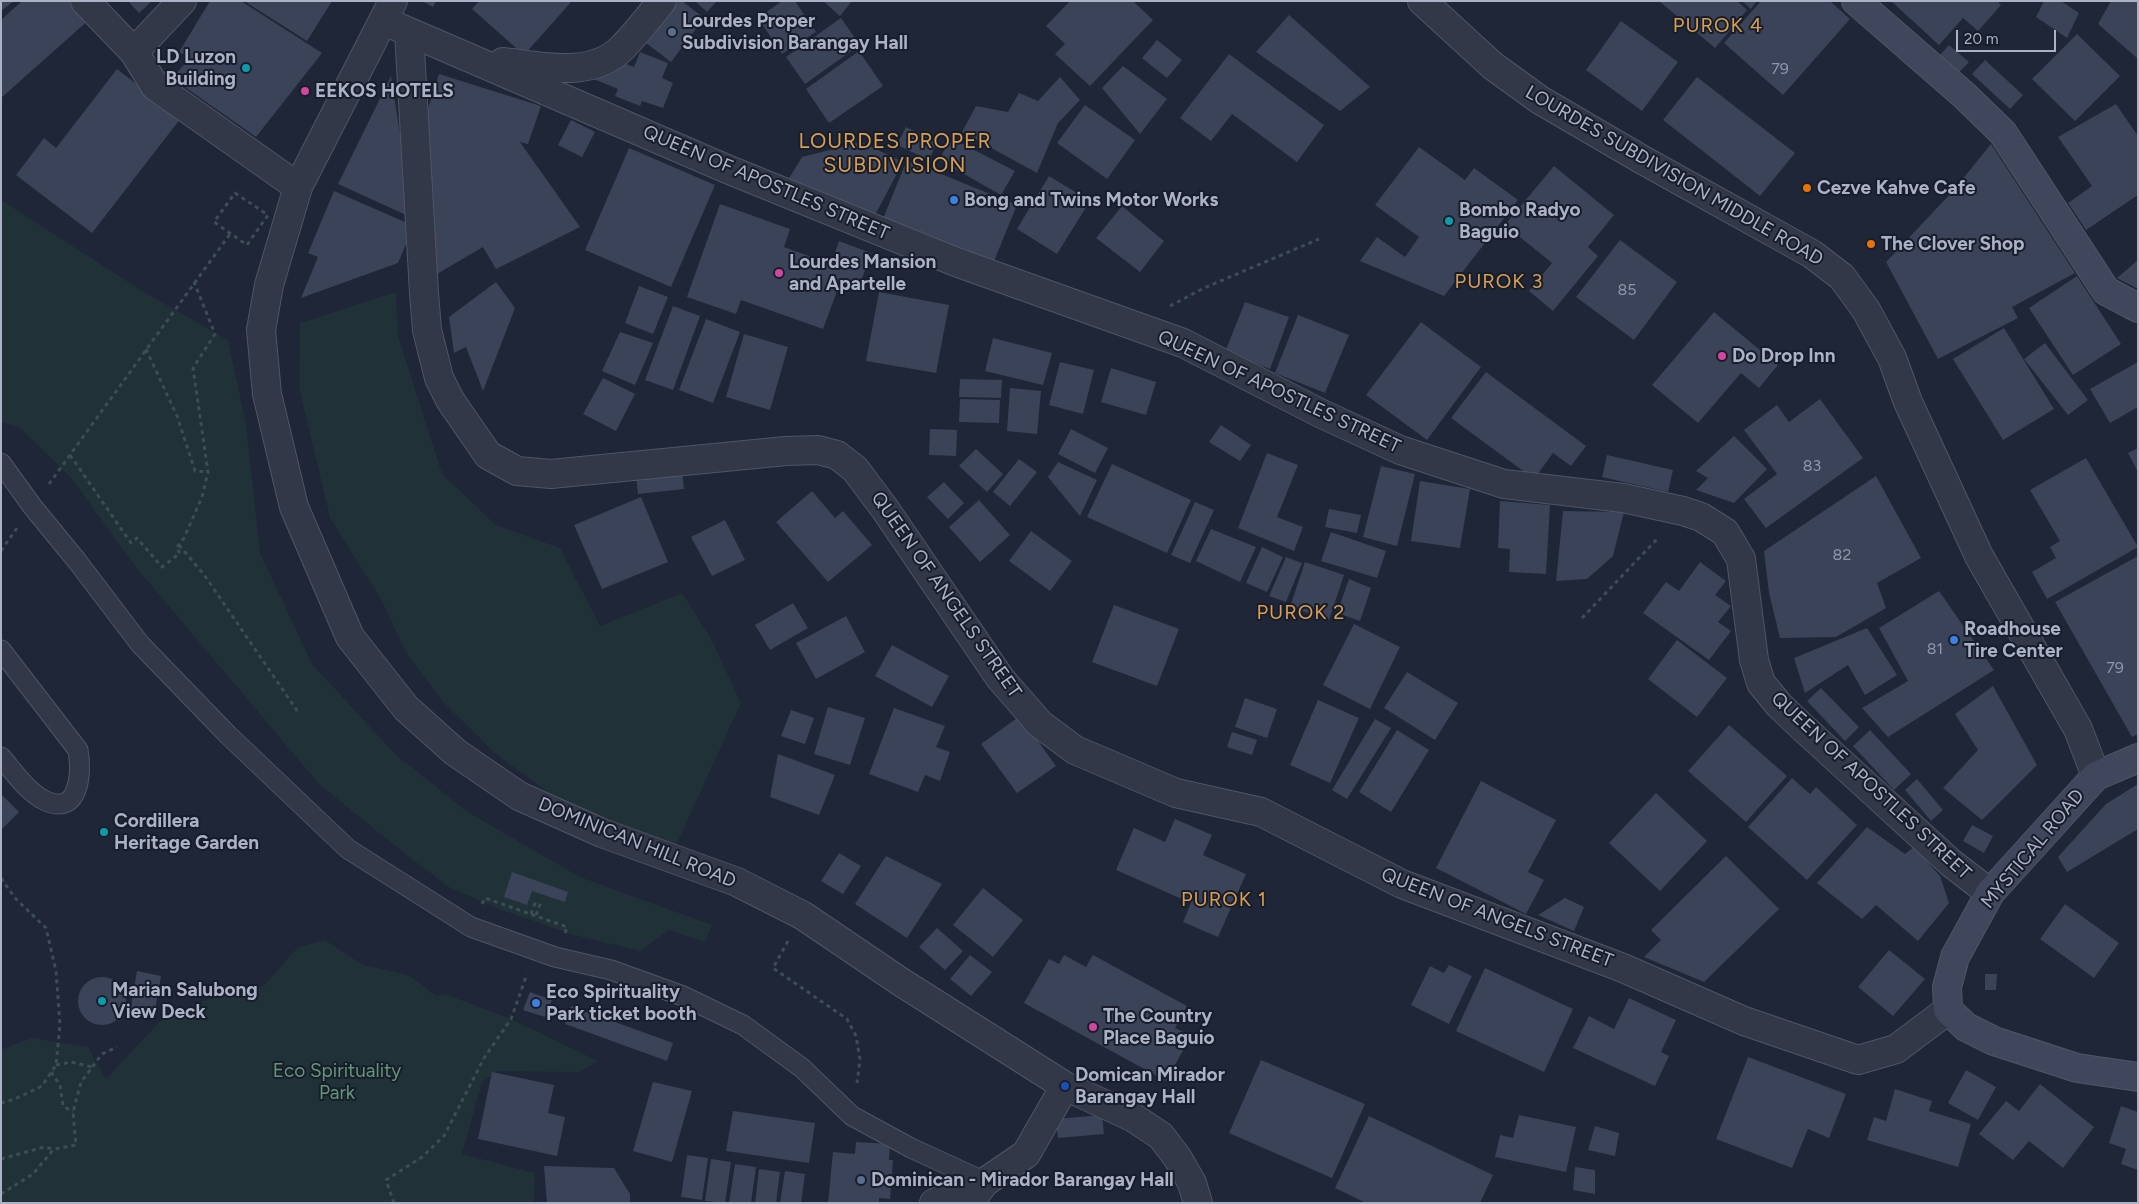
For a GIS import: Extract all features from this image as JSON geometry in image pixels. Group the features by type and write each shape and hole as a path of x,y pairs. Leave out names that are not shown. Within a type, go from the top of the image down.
{"street":[{"path":"85,1 134,52 155,86 298,187"},
{"path":"134,52 182,1"},
{"path":"473,58 578,68 602,62 621,50 662,1"},
{"name":"LOURDES SUBDIVISION MIDDLE ROAD","path":"1422,1 1494,66 1540,100 1641,159 1812,254 1842,277 1866,310 1892,358 1908,402 1979,556 2078,729 2096,776"},
{"path":"1856,1 1965,96 2003,133 2106,291 2138,308"},
{"name":"QUEEN OF APOSTLES STREET","path":"388,11 410,32 736,172 956,262 1183,343 1322,414 1400,450 1504,484 1623,498 1683,511 1701,517 1725,532 1741,559 1754,660 1761,683 1779,705 1951,863 1990,893"},
{"name":"DOMINICAN HILL ROAD","path":"388,11 298,187 269,285 261,330 267,394 294,507 350,637 406,708 455,752 519,796 602,833 738,882 802,915 901,982 1065,1086 1134,1118 1161,1136 1177,1157 1192,1183 1198,1203"},
{"name":"QUEEN OF ANGELS STREET","path":"410,32 427,330 439,378 450,400 488,455 517,471 551,474 786,451 818,450 837,455 855,469 885,508 1000,678 1040,724 1074,750 1176,793 1261,812 1402,884 1623,968 1744,1021 1858,1060 1896,1049 1948,1010"},
{"path":"2096,776 2138,758"},
{"name":"MYSTICAL ROAD","path":"1948,1010 1947,988 1955,957 1990,893 2096,776"},
{"path":"1948,1010 1966,1027 1994,1041 2077,1068 2138,1077"},
{"path":"934,1203 977,1192 1026,1154 1065,1086"}],"lane":[{"path":"1,463 32,506 77,561 140,644 228,735 348,849 471,927 555,957 611,970 683,996 743,1025 802,1068 852,1116 911,1148 977,1192"},
{"path":"1,650 78,750 81,766 78,788 72,798 60,804 46,801 33,793 1,758"}],"path":[{"path":"247,245 214,222 235,192 268,215"},
{"path":"252,204 256,197"},
{"path":"44,491 230,234"},
{"path":"1132,326 1204,288 1318,239"},
{"path":"70,455 131,544 137,538 162,567 180,553 176,548 202,497 208,472 193,368 215,334 194,282"},
{"path":"146,349 177,416 195,471 208,472"},
{"path":"1,551 22,522"},
{"path":"1582,618 1663,532"},
{"path":"179,545 205,576 298,712"},
{"path":"1,878 15,898 46,928 56,971 60,1025 56,1064 42,1086 15,1099 1,1103"},
{"path":"485,898 567,926"},
{"path":"532,914 538,902 536,915"},
{"path":"802,915 773,968 847,1018 856,1036 860,1059 852,1116"},
{"path":"394,1203 386,1180 422,1157 444,1136 484,1058 511,1018 536,950"},
{"path":"1,1159 44,1147 54,1149 76,1145 73,1112 82,1082 102,1054 117,1047"},
{"path":"56,1064 71,1062 92,1067"},
{"path":"51,1072 60,1085 63,1106 73,1112"},
{"path":"1,1194 33,1174 54,1149"}],"green space":[{"path":"1,200 144,292 228,340 246,424 260,553 312,664 395,754 468,812 580,877 712,925 705,942 669,930 640,951 574,935 499,909 449,887 319,784 135,566 71,478 19,427 1,422"},
{"path":"396,292 398,336 442,474 496,525 560,548 600,626 682,593 710,637 741,703 673,852 587,818 497,755 445,704 406,653 382,601 330,518 299,387 300,323"},
{"name":"Eco Spirituality Park","path":"325,940 363,965 409,975 436,996 445,994 511,1019 598,1061 580,1072 498,1071 482,1082 462,1154 535,1173 534,1203 1,1203 1,1050 31,1038 88,1047 106,1079 163,1018 203,1001 264,986 297,948"}],"building":[{"path":"1,1 14,1 1,11"},
{"path":"22,1 75,1 91,18 1,98 1,20"},
{"path":"128,1 152,1 139,13"},
{"name":"LD Luzon Building","path":"210,1 241,1 322,53 256,137 172,78 190,58 179,52"},
{"path":"244,1 332,1 307,41"},
{"path":"422,1 436,1 433,7"},
{"path":"479,1 572,1 524,55 472,9"},
{"path":"679,1 682,1 704,18 671,62 646,43"},
{"path":"695,1 717,1 707,12"},
{"path":"782,1 795,1 816,32 782,54 758,18"},
{"path":"823,1 852,1 840,16"},
{"path":"1070,1 1133,1 1153,20 1090,86 1055,54 1065,44 1046,26"},
{"path":"1659,1 1737,1 1747,10 1715,48"},
{"path":"1742,1 1757,1 1751,9"},
{"path":"1761,1 1830,1 1850,19 1783,95 1724,43"},
{"path":"1891,1 1997,1 2001,5 1978,31 1963,18 1939,45"},
{"path":"2044,1 2061,1 2079,13 2067,38 2036,17"},
{"path":"2111,1 2138,1 2138,59 2098,24"},
{"path":"1289,15 1370,87 1340,111 1256,52"},
{"path":"841,18 860,45 805,84 786,57"},
{"path":"1621,21 1678,62 1642,111 1586,70"},
{"path":"2077,34 2120,76 2075,121 2032,79"},
{"path":"1157,40 1182,60 1167,78 1142,58"},
{"path":"1949,45 1969,62 1959,72 1940,55"},
{"path":"859,51 883,86 829,123 806,89"},
{"path":"640,52 668,63 662,78 673,83 663,108 642,101 640,106 615,96 618,89 591,78 619,61 634,67"},
{"path":"1229,54 1324,125 1297,162 1232,114 1211,141 1180,118"},
{"path":"1985,60 2023,95 2010,109 1972,74"},
{"path":"1123,66 1167,99 1140,134 1102,88"},
{"path":"117,69 181,118 92,233 16,175 44,138 56,148"},
{"path":"439,74 541,106 528,144 520,142 580,227 496,269 483,247 437,274 422,111 427,112"},
{"path":"391,76 406,173 406,215 338,184"},
{"path":"1060,77 1080,100 1058,123 1037,173 962,132 976,106 1008,112 1019,93 1038,101"},
{"path":"1697,77 1795,153 1760,196 1663,120"},
{"path":"2116,104 2138,136 2138,195 2086,230 2068,203 2092,186 2058,137"},
{"path":"1085,105 1135,140 1107,179 1057,143"},
{"path":"571,120 595,132 582,157 558,145"},
{"path":"906,127 937,142 929,160 897,145"},
{"path":"951,138 1015,171 1001,195 939,160"},
{"path":"861,142 903,162 872,221 786,183 802,157"},
{"path":"1991,144 2075,273 2012,307 2018,318 1938,359 1886,262 1952,192"},
{"name":"Bombo Radyo Baguio","path":"1419,147 1465,180 1474,168 1518,200 1444,296 1360,261 1377,237 1405,257 1419,237 1375,205"},
{"path":"629,148 715,185 671,287 585,250"},
{"path":"907,160 1017,205 992,266 882,221"},
{"path":"1554,166 1614,215 1588,247 1598,256 1553,311 1529,291 1552,263 1505,225"},
{"path":"1049,176 1090,201 1057,254 1017,229"},
{"path":"334,191 414,226 398,263 301,298 318,257 308,253"},
{"name":"Lourdes Mansion and Apartelle","path":"720,204 790,229 784,247 831,264 839,241 871,253 858,290 840,283 823,329 741,300 736,314 687,297"},
{"path":"1122,206 1164,241 1140,272 1096,238"},
{"path":"1620,240 1677,282 1634,340 1576,297"},
{"path":"2138,260 2138,289 2117,278"},
{"path":"2077,276 2121,344 2073,375 2029,308"},
{"path":"496,282 515,308 483,391 466,347 454,353 449,317"},
{"path":"639,286 668,297 653,334 625,323"},
{"path":"879,292 949,305 936,373 866,361"},
{"path":"1245,302 1289,317 1270,369 1225,352"},
{"path":"673,306 700,316 673,390 645,380"},
{"path":"1714,312 1778,365 1759,388 1741,373 1698,423 1652,385"},
{"path":"1298,315 1349,335 1325,393 1275,373"},
{"path":"706,319 740,332 713,403 679,390"},
{"path":"1421,322 1481,367 1427,440 1366,395"},
{"path":"2004,328 2054,409 2003,440 1953,359"},
{"path":"620,332 653,343 635,385 602,371"},
{"path":"744,334 788,347 770,410 726,397"},
{"path":"993,338 1052,353 1043,385 985,371"},
{"path":"2045,343 2088,400 2068,415 2024,359"},
{"path":"1060,362 1094,370 1083,414 1049,405"},
{"path":"2138,362 2138,407 2110,423 2090,389"},
{"path":"1111,368 1156,382 1146,415 1101,402"},
{"path":"1486,372 1586,446 1571,466 1553,453 1534,479 1451,418"},
{"path":"603,378 635,394 616,431 583,414"},
{"path":"960,379 1002,380 1001,398 959,397"},
{"path":"1010,388 1041,391 1037,434 1007,431"},
{"path":"960,399 1000,400 999,423 959,422"},
{"path":"1820,399 1863,458 1766,528 1744,499 1777,474 1744,430 1777,405 1789,422"},
{"path":"1221,425 1251,445 1240,461 1209,442"},
{"path":"930,429 957,430 956,456 929,455"},
{"path":"1071,429 1108,448 1095,473 1058,454"},
{"path":"1734,436 1767,469 1734,503 1696,490 1708,478 1696,471"},
{"path":"2138,448 2138,472 2128,453"},
{"path":"976,449 1003,474 987,492 959,466"},
{"path":"1267,453 1298,465 1277,517 1303,527 1294,551 1238,528"},
{"path":"1607,455 1673,470 1668,492 1602,477"},
{"path":"2086,458 2138,547 2047,599 2032,572 2056,558 2050,547 2060,541 2030,490"},
{"path":"1019,459 1037,472 1010,506 993,492"},
{"path":"1058,462 1097,480 1080,516 1048,477"},
{"path":"1112,464 1191,500 1167,553 1087,517"},
{"path":"1381,466 1415,474 1397,546 1363,537"},
{"path":"682,470 684,489 638,494 636,475"},
{"path":"1876,476 1921,558 1877,583 1886,608 1836,637 1780,638 1769,593 1764,551"},
{"path":"1420,481 1470,489 1460,548 1411,541"},
{"path":"944,482 964,503 948,519 927,497"},
{"path":"812,491 835,518 843,511 872,545 828,582 776,522"},
{"path":"641,497 668,562 602,589 574,525"},
{"path":"979,500 1010,535 980,562 949,527"},
{"path":"1500,501 1550,505 1546,574 1509,572 1510,549 1498,548"},
{"path":"1195,502 1214,510 1190,563 1171,555"},
{"path":"1329,509 1361,515 1357,533 1325,527"},
{"path":"1563,511 1624,512 1613,556 1587,579 1556,581"},
{"path":"725,520 745,560 712,576 691,537"},
{"path":"1211,529 1256,547 1240,582 1196,561"},
{"path":"1031,531 1072,561 1050,591 1009,561"},
{"path":"1331,532 1386,551 1377,578 1321,561"},
{"path":"1262,547 1283,557 1267,592 1246,583"},
{"path":"2138,556 2138,734 2132,737 2055,602"},
{"path":"1286,557 1302,563 1286,602 1269,596"},
{"path":"1305,562 1344,575 1329,620 1290,607"},
{"path":"1700,562 1726,581 1715,595 1731,606 1718,622 1731,631 1709,660 1643,613 1666,582 1679,591"},
{"path":"1349,579 1371,588 1360,621 1337,613"},
{"path":"1939,591 1994,670 1888,737 1862,708 1908,681 1879,628"},
{"path":"793,603 808,628 770,650 755,625"},
{"path":"1114,605 1179,629 1157,686 1092,662"},
{"path":"846,616 865,652 816,679 796,643"},
{"path":"1354,624 1400,647 1370,709 1323,685"},
{"path":"1867,628 1897,675 1865,695 1848,665 1805,693 1794,658"},
{"path":"1677,640 1727,678 1697,717 1648,679"},
{"path":"892,645 949,676 932,707 875,676"},
{"path":"1407,672 1458,703 1435,740 1384,708"},
{"path":"1993,686 2037,765 1982,820 1943,788 1978,750 1955,714"},
{"path":"1821,688 1859,727 1845,741 1807,701"},
{"path":"1245,698 1277,709 1267,738 1235,727"},
{"path":"1318,700 1359,718 1330,783 1290,765"},
{"path":"828,707 865,718 850,765 814,754"},
{"path":"894,708 945,726 936,747 950,752 940,781 925,775 918,792 869,774"},
{"path":"791,710 814,718 805,744 781,736"},
{"path":"1020,716 1056,766 1017,793 981,744"},
{"path":"1375,719 1391,728 1347,799 1332,790"},
{"path":"1729,725 1787,776 1746,822 1688,771"},
{"path":"1397,730 1429,750 1391,812 1359,792"},
{"path":"1870,730 1911,774 1894,790 1853,746"},
{"path":"1232,732 1257,740 1252,755 1227,747"},
{"path":"778,754 835,775 819,815 770,797"},
{"path":"1792,778 1810,794 1816,787 1857,825 1807,880 1748,827"},
{"path":"1917,779 1943,810 1931,821 1905,790"},
{"path":"1481,781 1556,820 1528,872 1544,880 1526,914 1436,868"},
{"path":"2138,784 2138,829 2067,872 2058,857 2106,804"},
{"path":"1656,793 1707,841 1660,891 1609,843"},
{"path":"1,794 19,812 1,830"},
{"path":"1175,819 1212,835 1203,855 1246,874 1218,937 1183,922 1191,903 1116,870 1134,828 1165,842"},
{"path":"1972,825 1993,836 1984,853 1963,841"},
{"path":"1867,827 1905,854 1914,847 1940,876 1949,903 1918,941 1876,905 1862,919 1817,883"},
{"path":"839,853 861,866 843,894 821,881"},
{"path":"886,856 942,884 907,938 855,904"},
{"path":"1726,856 1779,909 1704,982 1644,957 1661,940 1651,930"},
{"path":"512,872 568,892 565,902 532,891 527,905 504,897"},
{"path":"983,888 1023,920 993,957 953,925"},
{"path":"1565,898 1584,907 1574,931 1538,915"},
{"path":"2065,904 2119,943 2094,978 2040,939"},
{"path":"937,928 963,951 945,970 919,947"},
{"path":"1889,950 1925,979 1893,1016 1858,987"},
{"path":"970,955 992,972 971,996 950,979"},
{"path":"1064,955 1086,967 1093,955 1187,1006 1175,1028 1191,1036 1166,1081 1024,1003 1049,959 1059,964"},
{"path":"1449,965 1472,976 1449,1024 1411,1005 1430,966 1444,973"},
{"path":"1485,968 1573,1009 1544,1072 1456,1031"},
{"path":"137,971 161,976 154,1016 130,1012"},
{"path":"1985,974 1997,974 1996,990 1985,990"},
{"name":"Marian Salubong View Deck","path":"97,977 107,977 116,981 122,987 125,992 125,1010 116,1021 107,1025 97,1025 88,1021 82,1015 78,1006 78,996 82,987 88,981"},
{"path":"530,992 552,1000 545,1017 523,1010"},
{"path":"1629,998 1676,1020 1661,1052 1669,1056 1655,1086 1573,1048 1589,1016 1614,1029"},
{"path":"571,1006 673,1043 667,1061 565,1024"},
{"path":"1748,1057 1846,1094 1829,1138 1808,1129 1792,1168 1716,1139"},
{"path":"1261,1060 1365,1104 1332,1178 1229,1133"},
{"path":"1966,1070 1996,1087 1978,1120 1948,1103"},
{"path":"492,1072 554,1085 548,1113 565,1117 557,1156 478,1139"},
{"path":"653,1082 692,1091 672,1162 633,1151"},
{"path":"2040,1084 2094,1127 2063,1168 2029,1141 2013,1160 1979,1134 2006,1101 2019,1111"},
{"path":"1895,1089 1932,1101 1929,1111 1971,1124 1958,1167 1867,1140 1874,1117 1886,1121"},
{"path":"2121,1106 2138,1112 2138,1170 2121,1164 2126,1149 2109,1143"},
{"path":"733,1111 815,1123 809,1163 726,1151"},
{"path":"1102,1115 1104,1134 1058,1138 1056,1119"},
{"path":"1519,1115 1576,1127 1566,1172 1495,1157 1500,1135 1513,1138"},
{"path":"1369,1116 1493,1175 1480,1203 1366,1203 1335,1188"},
{"path":"1595,1126 1619,1133 1615,1156 1588,1150"},
{"path":"856,1142 890,1144 889,1160 893,1160 890,1199 879,1198 879,1203 828,1203 833,1152 855,1154"},
{"path":"687,1155 708,1158 702,1200 681,1197"},
{"path":"711,1159 731,1162 725,1203 705,1201"},
{"path":"735,1164 756,1167 751,1203 729,1203"},
{"path":"544,1166 614,1168 630,1194 630,1203 547,1203"},
{"path":"1575,1167 1595,1170 1595,1194 1573,1190"},
{"path":"759,1169 780,1172 776,1203 755,1203"},
{"path":"785,1171 805,1174 801,1203 780,1203"}],"place":[{"name":"Lourdes Proper Subdivision Barangay Hall","path":"672,32"},
{"name":"LD Luzon Building","path":"246,68"},
{"name":"EEKOS HOTELS","path":"305,91"},
{"name":"Cezve Kahve Cafe","path":"1807,188"},
{"name":"Bong and Twins Motor Works","path":"954,200"},
{"name":"Bombo Radyo Baguio","path":"1449,221"},
{"name":"The Clover Shop","path":"1871,244"},
{"name":"Lourdes Mansion and Apartelle","path":"779,273"},
{"name":"Do Drop Inn","path":"1722,356"},
{"name":"Roadhouse Tire Center","path":"1954,640"},
{"name":"Cordillera Heritage Garden","path":"104,832"},
{"name":"Marian Salubong View Deck","path":"102,1001"},
{"name":"Eco Spirituality Park ticket booth","path":"536,1003"},
{"name":"The Country Place Baguio","path":"1093,1027"},
{"name":"Domican Mirador Barangay Hall","path":"1065,1086"},
{"name":"Dominican - Mirador Barangay Hall","path":"861,1180"}],"district":[{"name":"PUROK 4","path":"1718,26"},
{"name":"LOURDES PROPER SUBDIVISION","path":"895,154"},
{"name":"PUROK 3","path":"1499,282"},
{"name":"PUROK 2","path":"1301,613"},
{"name":"PUROK 1","path":"1224,900"}]}
